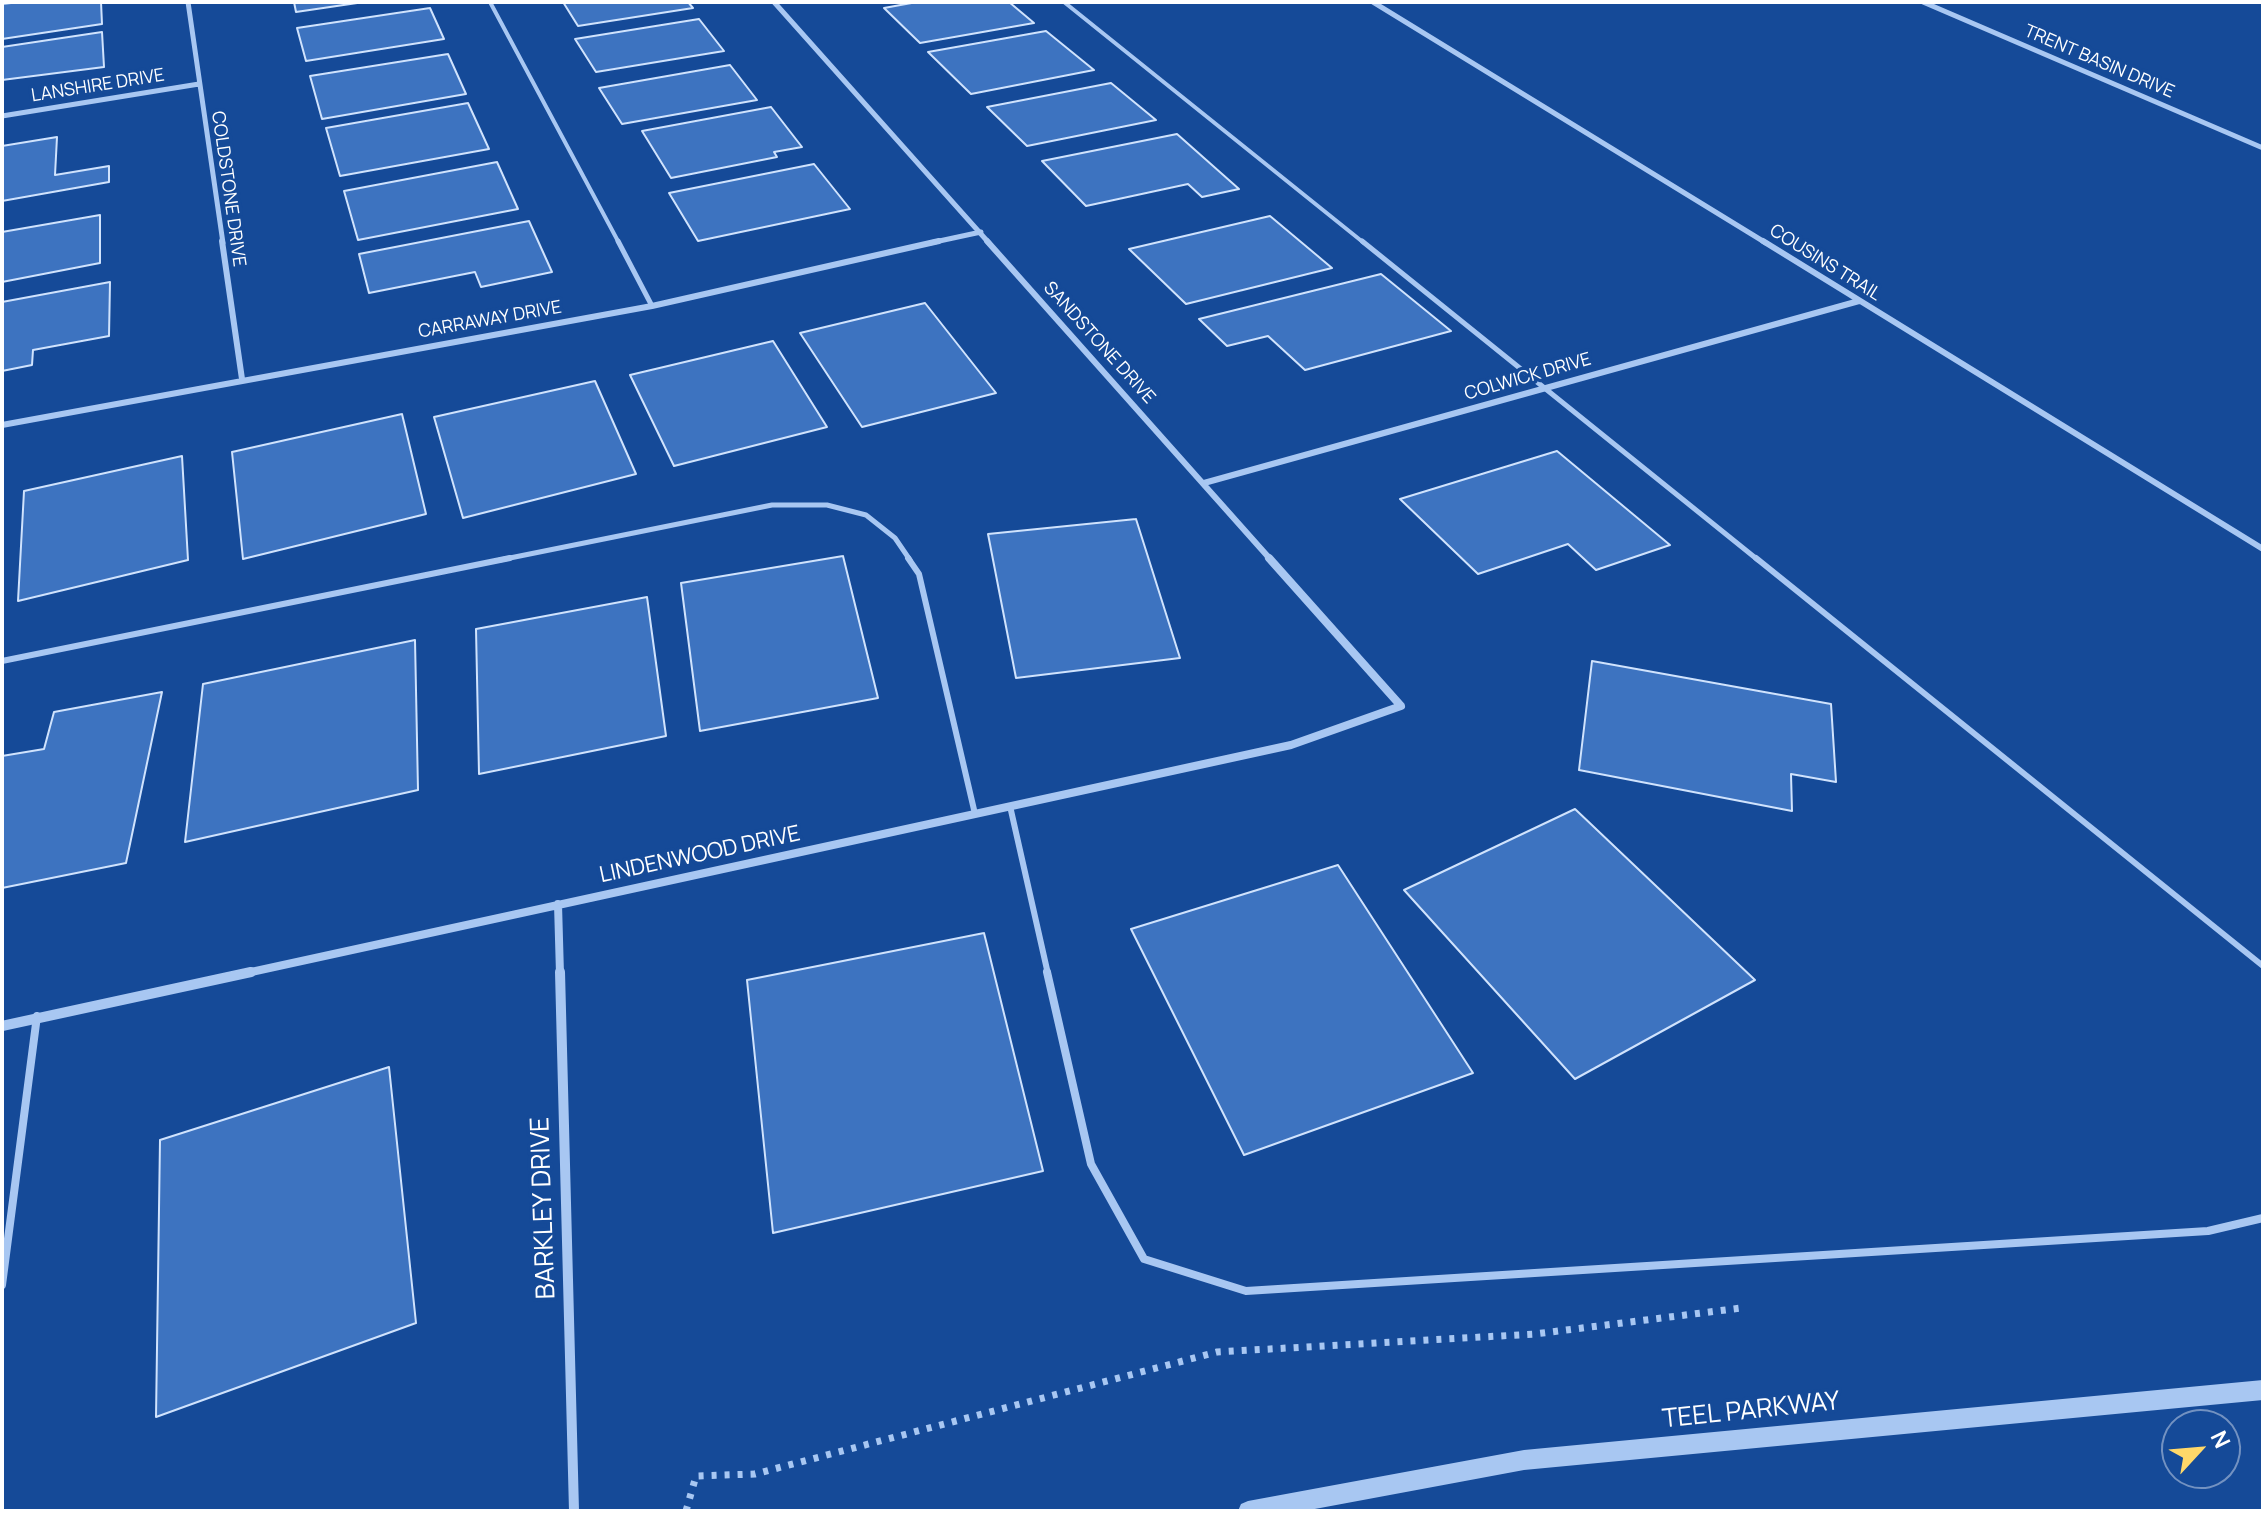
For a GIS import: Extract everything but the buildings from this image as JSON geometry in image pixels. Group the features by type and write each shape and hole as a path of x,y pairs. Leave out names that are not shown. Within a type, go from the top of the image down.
{"street":[{"name":"COLDSTONE DRIVE","path":"188,2 242,379"},
{"name":"SANDSTONE DRIVE","path":"774,2 1401,706"},
{"name":"COUSINS TRAIL","path":"1373,2 2263,549"},
{"name":"TRENT BASIN DRIVE","path":"1923,2 2263,148"},
{"name":"LANSHIRE DRIVE","path":"2,116 199,84"},
{"name":"CARRAWAY DRIVE","path":"2,425 652,306 981,232"},
{"name":"COLWICK DRIVE","path":"1204,483 1859,301"},
{"name":"LINDENWOOD DRIVE","path":"2,1026 1291,745 1401,706"},
{"name":"BARKLEY DRIVE","path":"558,904 574,1511"},
{"name":"TEEL PARKWAY","path":"1248,1511 1524,1460 2263,1390"}],"lane":[{"path":"490,2 652,306"},
{"path":"1064,2 1546,386 2263,966"},
{"path":"2,661 772,505 827,505 866,515 895,538 919,574 975,814"},
{"path":"1010,806 1091,1164 1144,1259 1246,1291 2208,1231 2263,1218"},
{"path":"2,1285 37,1016"}],"path":[{"path":"686,1511 696,1476 755,1474 1217,1352 1535,1334 1750,1306"}]}
